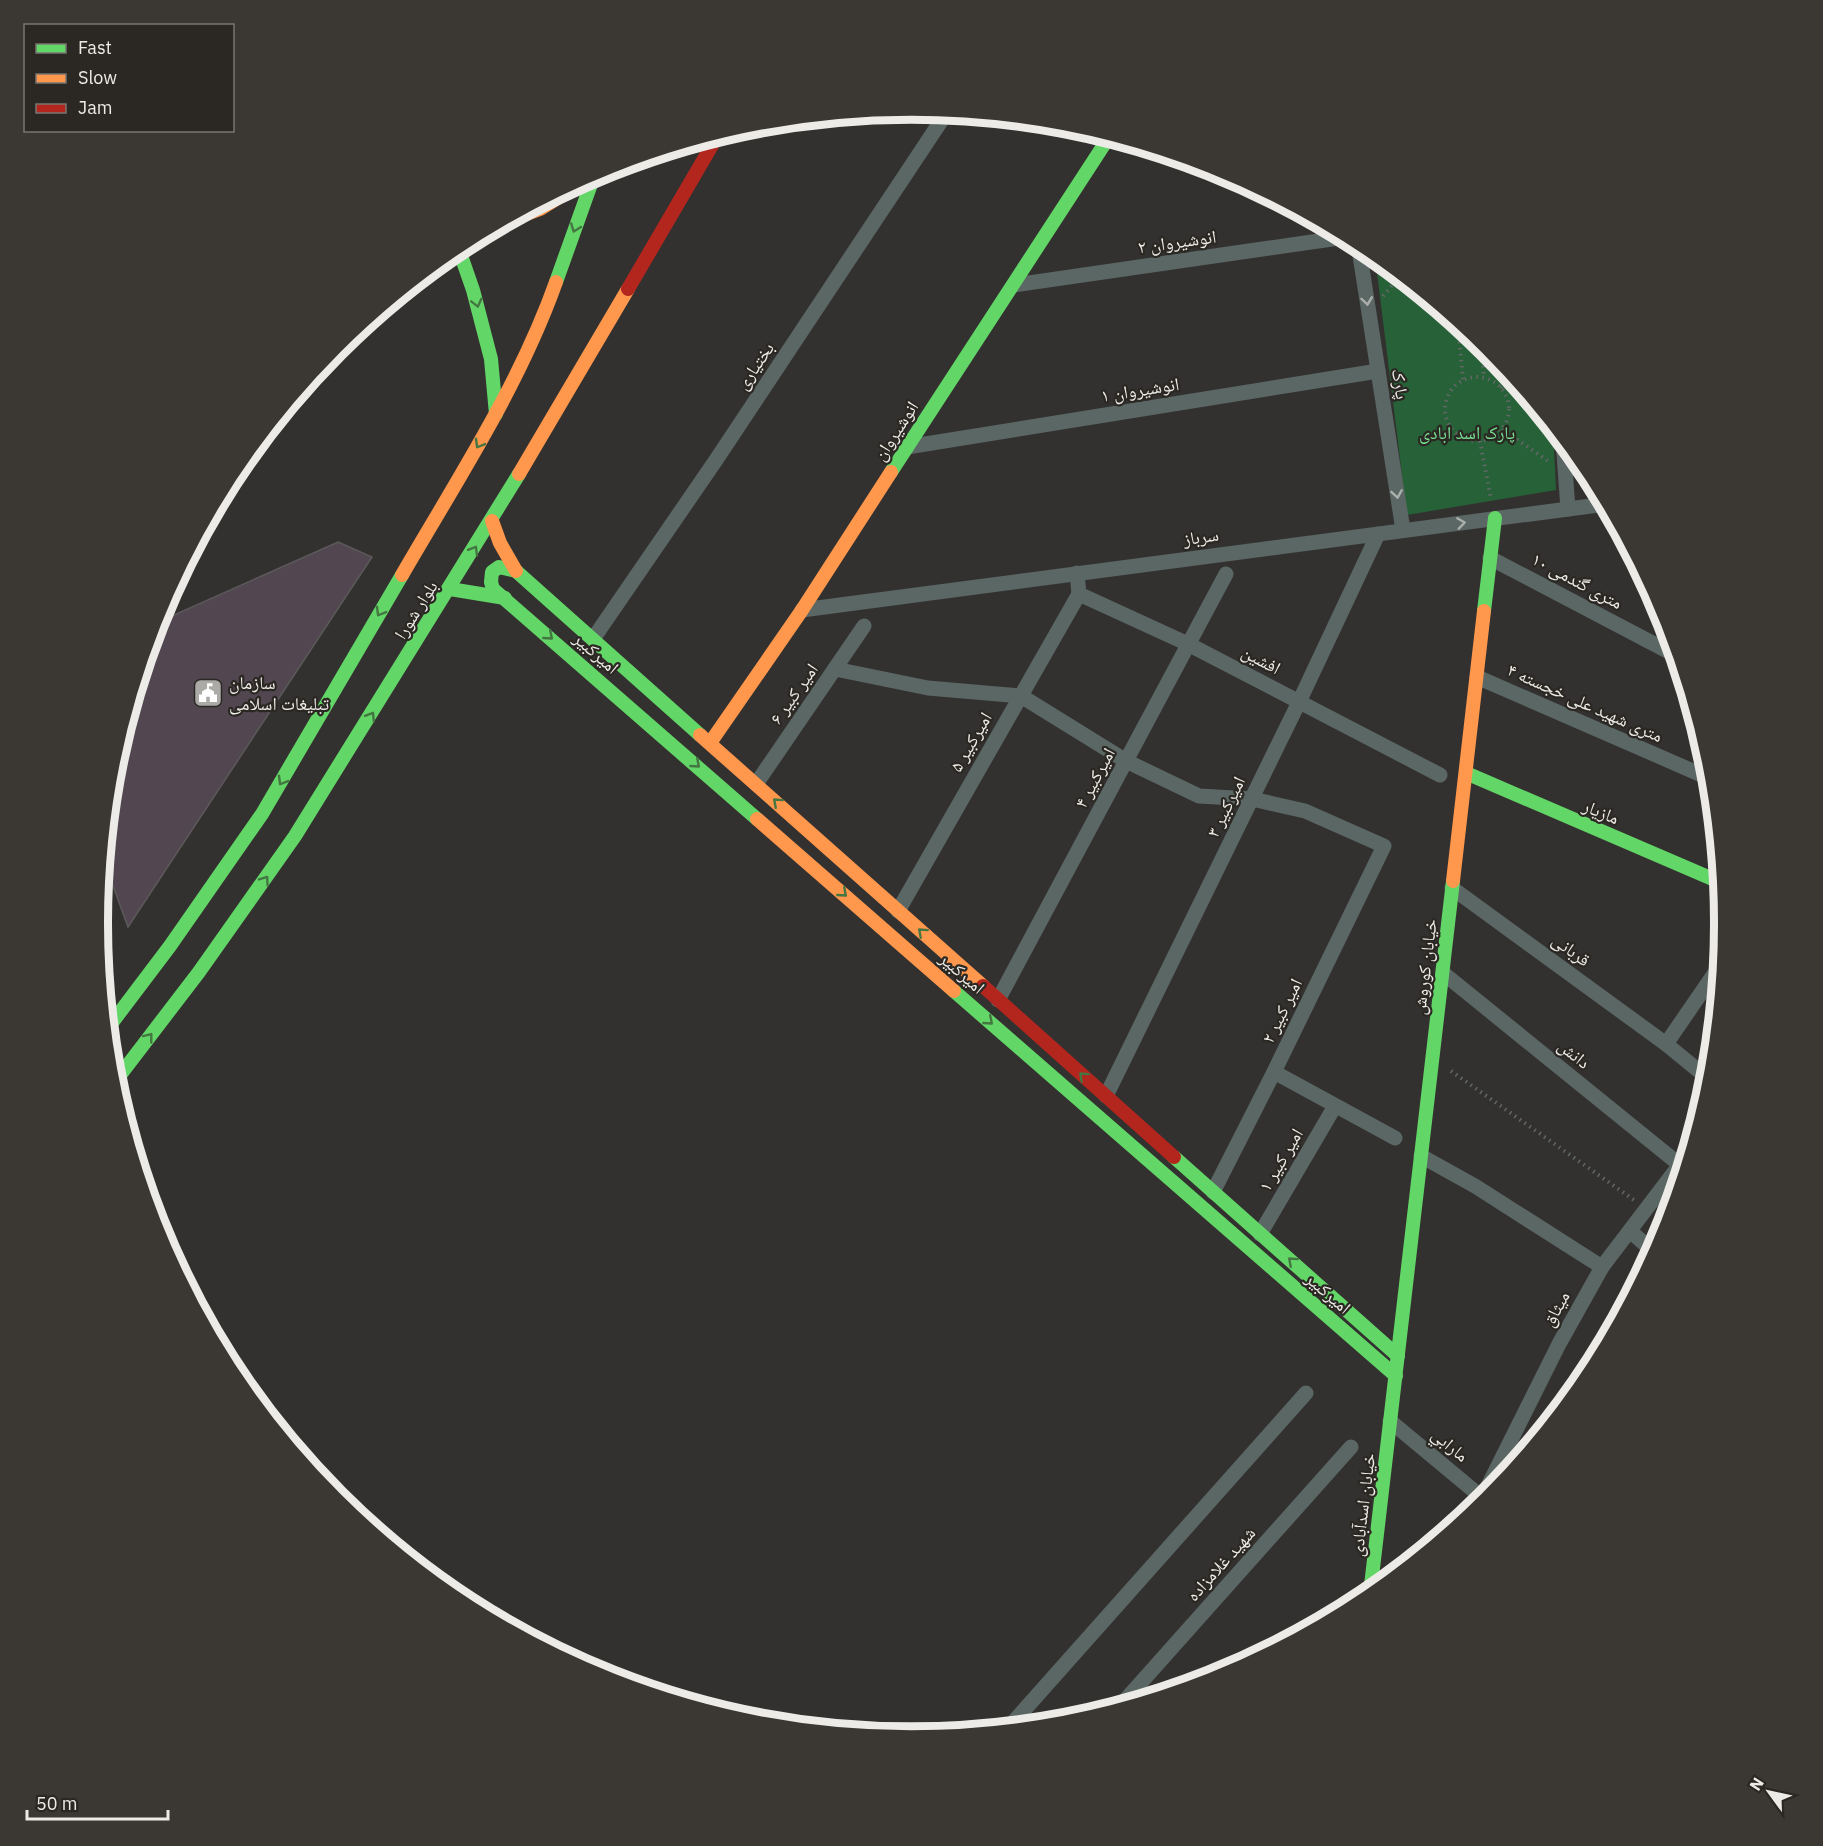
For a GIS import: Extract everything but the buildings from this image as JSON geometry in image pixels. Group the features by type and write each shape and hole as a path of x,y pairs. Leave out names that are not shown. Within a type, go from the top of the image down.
{"main road":[{"name":"انوشیروان","path":"710,743 802,610 1105,144"},
{"name":"بلوار شورا","path":"122,1073 199,972 295,836 492,521 712,145"},
{"name":"بلوار شورا","path":"114,1020 170,946 262,814 496,414 546,310 591,187"},
{"path":"462,257 473,290 491,359 496,414"},
{"name":"خیابان کوروش","path":"1390,1421 1495,518"},
{"path":"492,521 516,571"},
{"path":"505,598 493,589 490,581 491,573 497,567 505,565 516,571"},
{"name":"امیرکبیر","path":"516,571 1398,1356"},
{"path":"450,589 505,598"},
{"name":"امیرکبیر","path":"505,598 1396,1376"},
{"name":"مازیار","path":"1466,773 1713,880"},
{"path":"1132,1146 1144,1130"},
{"name":"خیابان اسدآبادی","path":"1372,1581 1390,1421"}],"street":[{"name":"بختیاری","path":"593,639 716,460 941,121"},
{"name":"انوشیروان ۲","path":"1014,285 1332,239"},
{"name":"پارک","path":"1360,257 1403,530"},
{"name":"انوشیروان ۱","path":"907,447 1378,371"},
{"path":"1564,455 1568,509"},
{"name":"سرباز","path":"802,610 1597,505"},
{"name":"امیرکبیر ۳","path":"1106,1096 1299,702 1378,534"},
{"name":"۱۰ متری گندمی","path":"1490,558 1667,651"},
{"path":"1077,573 1079,594"},
{"name":"امیرکبیر ۴","path":"998,1000 1226,574"},
{"name":"افشین","path":"1079,594 1188,644 1440,775"},
{"name":"امیرکبیر ۵","path":"898,911 1079,594"},
{"name":"امیر کبیر ۶","path":"756,784 864,626"},
{"path":"835,669 928,688 1021,696 1126,761 1199,796 1252,799"},
{"name":"۴ متری شهید علی خجسته","path":"1477,677 1701,775"},
{"name":"امیر کبیر ۲","path":"1213,1192 1384,846 1305,811 1252,799"},
{"name":"قربانی","path":"1452,888 1666,1044 1701,1073"},
{"name":"دانش","path":"1443,973 1680,1156"},
{"path":"1666,1044 1713,977"},
{"path":"1274,1072 1395,1138"},
{"name":"امیر کبیر ۱","path":"1260,1234 1335,1106"},
{"path":"1421,1156 1475,1186 1602,1267"},
{"name":"میثاق","path":"1496,1474 1560,1344 1602,1267 1675,1171"},
{"path":"1630,1231 1647,1246"},
{"path":"1015,1720 1306,1393"},
{"name":"مارابي","path":"1390,1421 1477,1493"},
{"name":"شهید غلامزاده","path":"1129,1696 1351,1447"}],"path":[{"path":"1459,336 1463,380"},
{"path":"1482,357 1484,378"},
{"path":"1484,378 1491,380 1501,388 1508,398 1509,411 1506,423 1488,440 1463,438 1453,431 1446,420 1445,407 1448,395 1463,380 1484,378"},
{"path":"1501,388 1506,382"},
{"path":"1502,429 1566,474"},
{"path":"1480,441 1495,518"},
{"path":"1433,1058 1647,1209"}],"green space":[{"name":"پارک اسد ابادی","path":"1377,268 1441,319 1480,355 1516,393 1554,440 1556,490 1407,515"}],"traffic: fast":[{"path":"891,472 1105,144"},
{"path":"556,282 590,187"},
{"path":"462,257 473,290 491,359 496,414"},
{"path":"122,1073 199,972 295,836 519,474"},
{"path":"1484,611 1495,518"},
{"path":"700,735 516,571 499,567 492,572 493,589 757,819"},
{"path":"114,1020 170,946 262,814 402,575"},
{"path":"450,589 505,598"},
{"path":"1466,773 1713,879"},
{"path":"1371,1581 1453,881"},
{"path":"954,991 1396,1376"},
{"path":"1174,1157 1398,1356"}],"traffic: slow":[{"path":"402,575 506,395 541,321 556,282"},
{"path":"519,474 628,289"},
{"path":"710,743 802,610 891,472"},
{"path":"492,521 500,543 516,571"},
{"path":"1453,881 1484,611"},
{"path":"700,735 983,986"},
{"path":"757,819 954,991"}],"traffic: jam":[{"path":"628,289 712,145"},
{"path":"983,986 1174,1157"}],"place":[{"name":"سازمان تبلیغات اسلامی","path":"208,693"}]}
